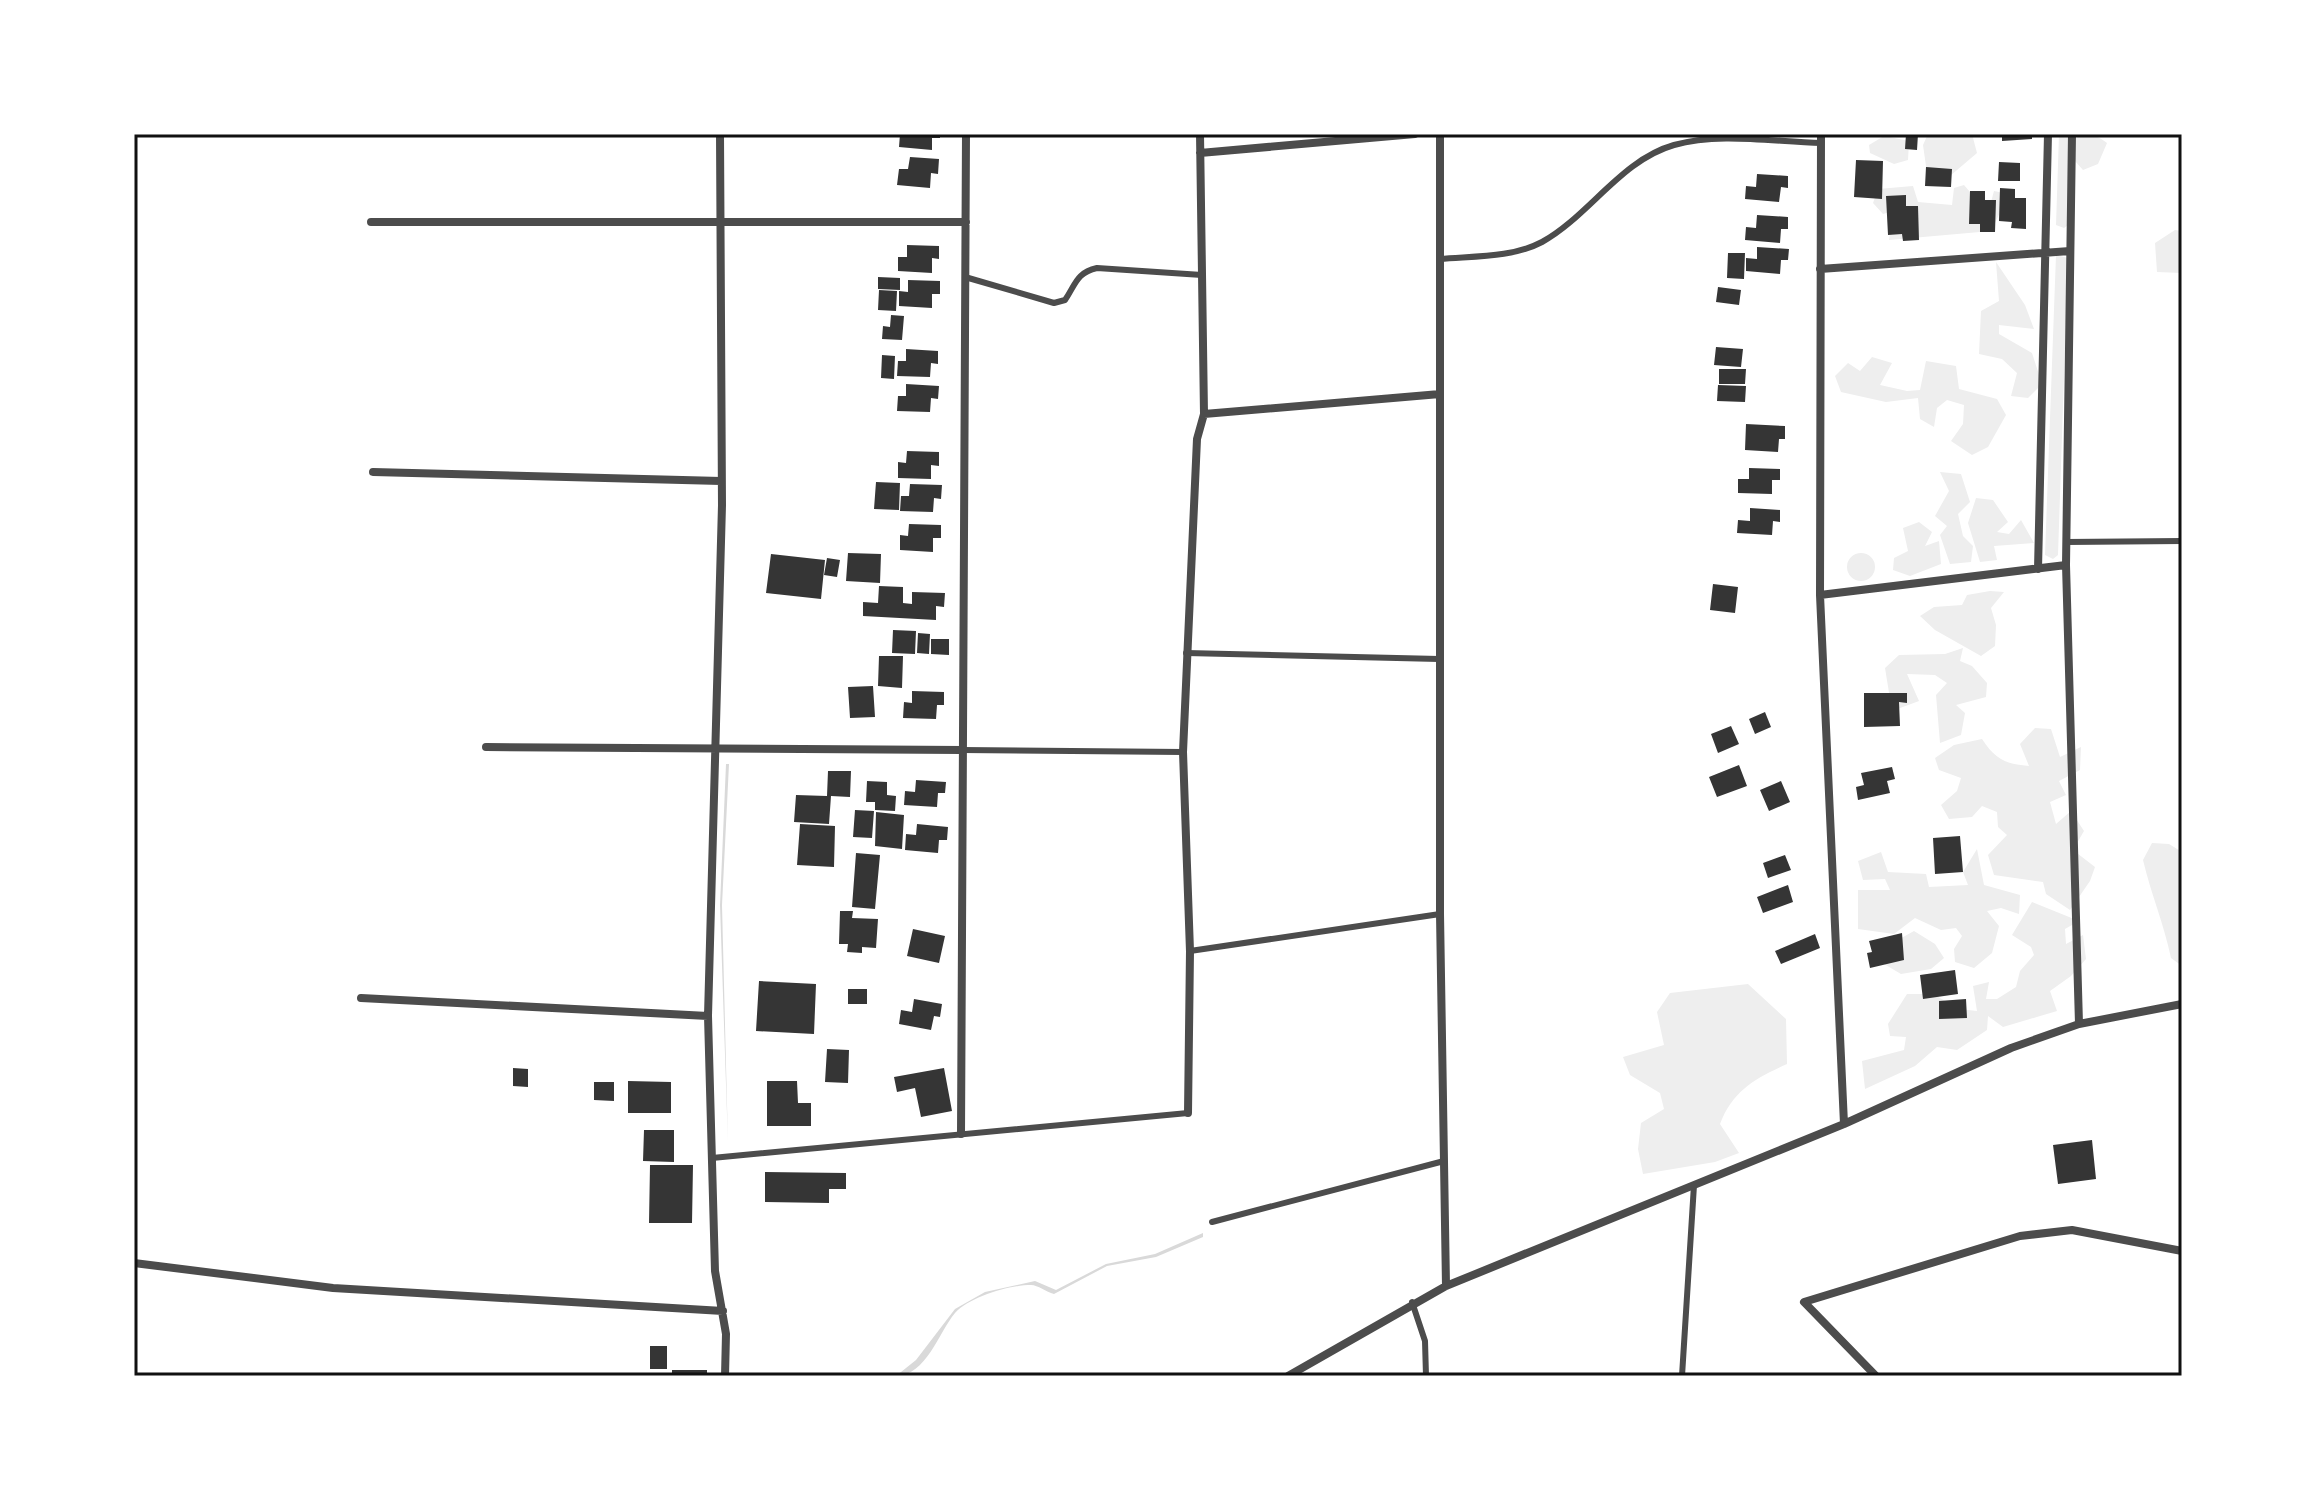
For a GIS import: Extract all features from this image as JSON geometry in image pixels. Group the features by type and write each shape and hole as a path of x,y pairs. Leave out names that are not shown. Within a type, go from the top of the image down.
{"street":[{"path":"720,134 721,481 708,1016 715,1271 723,1311 725,1376"},
{"path":"961,1134 966,134"},
{"path":"1188,1113 1190,951 1183,752 1197,439 1204,414 1200,134"},
{"path":"1200,153 1415,134"},
{"path":"1440,134 1440,914 1446,1286"},
{"path":"2038,569 2048,134"},
{"path":"2072,134 2066,565 2079,1024"},
{"path":"1821,138 1820,595 1844,1124"},
{"path":"371,222 966,222"},
{"path":"1820,269 2070,251"},
{"path":"1204,414 1440,394"},
{"path":"373,472 721,481"},
{"path":"1820,595 2066,565"},
{"path":"486,747 962,750"},
{"path":"361,998 708,1016"},
{"path":"1288,1376 1412,1302 1446,1286 1844,1124 2011,1048 2079,1024 2182,1004"},
{"path":"1876,1376 1804,1302 2020,1236 2072,1230 2182,1251"},
{"path":"134,1263 333,1288 723,1311"}],"lane":[{"path":"1440,259 1509,253 1540,243 1577,217 1645,157 1674,145 1705,140 1821,138"},
{"path":"965,277 1054,303 1065,300 1076,278 1084,271 1097,268 1202,275"},
{"path":"2066,542 2182,541"},
{"path":"1186,653 1439,659"},
{"path":"962,750 1183,752"},
{"path":"1190,951 1440,914"},
{"path":"712,1158 1188,1113"},
{"path":"1212,1222 1444,1161"},
{"path":"1682,1376 1694,1185"},
{"path":"1412,1302 1424,1333 1426,1376"}],"shaded area":[{"path":"1928,134 1972,134 1977,153 1950,176 1927,173 1923,145"},
{"path":"2059,134 2071,134 2071,142 2089,135 2107,143 2098,164 2083,170 2075,161 2068,225 2064,228 2056,225"},
{"path":"1884,136 1909,141 1908,160 1894,164 1870,153 1869,145"},
{"path":"1964,185 1988,213 1994,191 2009,194 1991,231 1889,240 1894,211 1883,214 1873,203 1878,189 1913,186 1918,202 1952,205 1954,188"},
{"path":"2175,230 2182,231 2182,273 2157,272 2155,243"},
{"path":"2056,255 2068,258 2058,555 2053,559 2045,555"},
{"path":"1996,262 2025,305 2034,329 1999,325 1999,334 2032,353 2042,384 2028,398 2011,396 2017,373 2002,359 1979,354 1981,311 1999,301"},
{"path":"1872,357 1892,363 1880,385 1907,391 1920,390 1926,361 1956,366 1959,389 1997,399 2006,415 1988,447 1972,455 1951,441 1963,424 1964,405 1947,400 1937,408 1934,427 1920,419 1918,398 1886,402 1841,392 1835,376 1848,363 1860,371"},
{"path":"1940,472 1961,474 1970,502 1958,514 1963,536 1973,546 1971,562 1950,564 1940,535 1947,526 1935,516 1949,491"},
{"path":"1976,498 1993,500 2008,522 1997,532 2009,534 2021,520 2034,543 1994,546 1997,560 1980,562 1968,523"},
{"path":"1919,522 1932,532 1925,546 1939,541 1941,564 1910,576 1893,570 1894,558 1908,551 1903,528"},
{"path":"1861,553 1871,557 1875,567 1871,577 1861,581 1851,577 1847,567 1851,557"},
{"path":"2004,592 1991,608 1996,625 1995,646 1981,656 1935,630 1920,616 1934,607 1962,605 1967,595"},
{"path":"1963,648 1960,661 1972,666 1987,683 1986,697 1956,705 1965,713 1961,735 1940,743 1936,695 1947,683 1935,675 1907,674 1919,701 1892,711 1885,668 1899,655 1945,654"},
{"path":"2035,728 2051,729 2060,757 2081,747 2080,770 2059,781 2066,795 2050,802 2056,824 2071,811 2084,831 2073,850 2095,867 2090,881 2070,910 2046,894 2043,882 1994,875 1988,855 2007,835 1998,827 1997,812 1982,806 1972,817 1949,819 1941,805 1957,791 1961,778 1939,770 1935,758 1954,745 1982,739 2001,759 2029,766 2020,744"},
{"path":"726,764 729,764 722,905 728,1144 720,905"},
{"path":"2152,843 2169,844 2182,852 2182,966 2171,958 2143,860"},
{"path":"1977,849 1984,885 2020,895 2019,914 2001,908 1987,911 1999,926 1992,953 1974,968 1955,962 1954,949 1962,936 1956,928 1941,930 1915,918 1894,934 1858,929 1858,890 1890,890 1885,879 1863,880 1858,861 1881,852 1888,872 1926,874 1929,887 1968,885 1963,872"},
{"path":"2032,902 2079,921 2065,929 2066,944 2083,935 2086,959 2071,976 2050,991 2057,1011 2003,1027 1988,1016 1987,1030 1957,1050 1937,1047 1915,1066 1865,1089 1862,1061 1904,1050 1906,1037 1890,1036 1888,1024 1907,994 1933,994 1959,1009 1977,1011 1973,986 1989,982 1986,999 1997,999 2016,987 2020,971 2034,955 2031,947 2012,935"},
{"path":"1914,931 1935,944 1944,958 1931,969 1901,974 1884,964 1896,941"},
{"path":"1748,984 1786,1019 1787,1064 1747,1086 1725,1112 1720,1124 1739,1153 1715,1162 1643,1174 1638,1149 1641,1123 1664,1109 1660,1093 1630,1075 1623,1057 1664,1045 1657,1012 1670,993"},
{"path":"1203,1233 1203,1237 1156,1257 1107,1266 1054,1294 1031,1285 980,1297 955,1313 931,1352 916,1369 896,1376 916,1360 955,1309 985,1292 1035,1281 1056,1290 1106,1264 1155,1254"}],"building":[{"path":"900,134 940,134 940,138 932,138 932,150 899,147"},
{"path":"1906,134 1918,134 1917,150 1905,149"},
{"path":"2002,134 2032,134 2032,139 2002,141"},
{"path":"910,157 939,159 938,174 931,173 930,188 897,185 899,169 908,169"},
{"path":"1856,160 1883,161 1882,199 1854,197"},
{"path":"1999,162 2020,163 2020,181 1998,181"},
{"path":"1926,167 1952,169 1951,187 1925,186"},
{"path":"1757,174 1788,176 1788,188 1781,187 1779,202 1745,199 1746,186 1756,187"},
{"path":"2000,188 2015,189 2015,198 2026,198 2026,229 2011,228 2012,222 1999,221"},
{"path":"1970,191 1985,191 1985,200 1996,200 1995,232 1980,232 1980,224 1969,224"},
{"path":"1906,195 1906,206 1918,206 1919,240 1903,241 1902,234 1888,235 1886,196"},
{"path":"1757,215 1788,217 1788,229 1781,229 1780,243 1745,240 1746,227 1756,228"},
{"path":"907,245 939,246 939,259 932,258 932,273 898,271 898,257 907,257"},
{"path":"1757,247 1789,249 1788,260 1781,260 1780,274 1746,271 1746,258 1757,259"},
{"path":"1728,253 1745,253 1744,279 1727,278"},
{"path":"878,277 900,278 900,290 878,289"},
{"path":"908,280 940,281 940,294 932,294 932,308 899,306 899,291 908,292"},
{"path":"1718,287 1741,290 1739,305 1716,302"},
{"path":"879,290 897,291 896,311 878,310"},
{"path":"891,315 904,316 902,340 882,339 883,326 890,327"},
{"path":"1716,347 1743,349 1741,367 1714,365"},
{"path":"906,349 938,351 938,364 931,363 930,377 897,376 898,361 906,361"},
{"path":"882,355 895,356 894,379 881,378"},
{"path":"1719,369 1746,369 1745,384 1719,384"},
{"path":"906,384 939,386 938,399 931,398 930,412 897,411 898,396 906,396"},
{"path":"1718,385 1746,386 1745,402 1717,401"},
{"path":"1746,424 1785,426 1785,439 1779,439 1778,452 1745,450"},
{"path":"907,451 939,452 939,466 931,465 931,479 898,478 898,462 906,463"},
{"path":"1749,468 1780,469 1780,480 1772,480 1772,494 1738,493 1738,479 1749,479"},
{"path":"876,482 900,483 899,510 874,509"},
{"path":"910,484 942,485 941,499 934,498 933,512 900,511 901,496 909,496"},
{"path":"1750,508 1780,510 1780,522 1773,521 1772,535 1737,533 1738,520 1750,521"},
{"path":"909,524 941,525 941,538 933,538 933,552 900,550 900,535 908,536"},
{"path":"848,553 881,554 880,583 846,581"},
{"path":"771,554 825,560 821,599 766,593"},
{"path":"827,558 840,560 837,577 824,575"},
{"path":"1713,584 1738,587 1735,613 1710,610"},
{"path":"879,586 903,587 903,603 912,604 912,592 945,593 944,607 936,606 936,620 863,616 863,602 878,603"},
{"path":"893,630 916,631 915,654 892,653"},
{"path":"918,633 930,634 929,654 917,653"},
{"path":"931,639 949,639 949,655 931,654"},
{"path":"879,656 903,656 902,688 878,686"},
{"path":"873,686 875,717 850,718 848,687"},
{"path":"912,691 944,692 944,705 937,705 936,719 903,718 904,702 912,703"},
{"path":"1864,693 1907,693 1907,703 1899,702 1900,726 1864,727"},
{"path":"1765,712 1771,727 1755,734 1749,719"},
{"path":"1731,726 1739,744 1718,753 1711,734"},
{"path":"1739,765 1747,786 1717,797 1709,777"},
{"path":"1892,767 1895,779 1887,781 1890,793 1858,800 1856,787 1864,785 1861,773"},
{"path":"828,771 851,771 850,797 831,796 829,824 794,822 796,795 827,796"},
{"path":"916,780 946,782 945,793 938,793 937,807 904,805 905,791 915,792"},
{"path":"867,781 887,782 887,795 896,796 895,811 875,810 875,802 866,802"},
{"path":"1781,781 1790,802 1769,811 1760,790"},
{"path":"855,810 874,811 872,838 853,837"},
{"path":"876,812 904,815 902,849 875,846"},
{"path":"800,824 835,826 834,867 797,865"},
{"path":"917,824 948,827 947,840 939,840 938,853 905,850 906,834 916,835"},
{"path":"1960,836 1963,872 1935,874 1933,838"},
{"path":"856,853 880,855 875,909 852,907"},
{"path":"1785,855 1791,870 1768,878 1763,863"},
{"path":"1788,885 1793,902 1763,913 1757,897"},
{"path":"840,911 853,911 852,918 878,919 876,948 862,947 862,953 847,952 848,944 839,944"},
{"path":"913,929 945,936 939,963 907,956"},
{"path":"1902,933 1904,960 1870,968 1867,953 1872,952 1869,941"},
{"path":"1815,934 1820,948 1781,964 1775,951"},
{"path":"1955,970 1958,994 1923,999 1920,975"},
{"path":"759,981 816,984 814,1034 756,1031"},
{"path":"848,989 867,989 867,1004 848,1004"},
{"path":"914,999 942,1004 940,1017 934,1016 931,1030 899,1024 901,1010 912,1012"},
{"path":"1966,999 1967,1018 1939,1019 1939,1001"},
{"path":"827,1049 849,1050 848,1083 825,1082"},
{"path":"513,1068 528,1069 528,1087 513,1086"},
{"path":"944,1068 952,1111 921,1117 915,1088 897,1092 894,1077"},
{"path":"628,1081 671,1082 671,1113 628,1113"},
{"path":"767,1081 797,1081 798,1103 811,1103 811,1126 767,1126"},
{"path":"594,1082 614,1082 614,1101 594,1100"},
{"path":"644,1130 674,1130 674,1162 643,1161"},
{"path":"2092,1140 2096,1179 2058,1184 2053,1145"},
{"path":"650,1165 693,1165 692,1223 649,1223"},
{"path":"765,1172 846,1173 846,1189 829,1189 829,1203 765,1202"},
{"path":"650,1346 667,1346 667,1369 650,1369"},
{"path":"672,1370 707,1370 707,1376 672,1376"}]}
